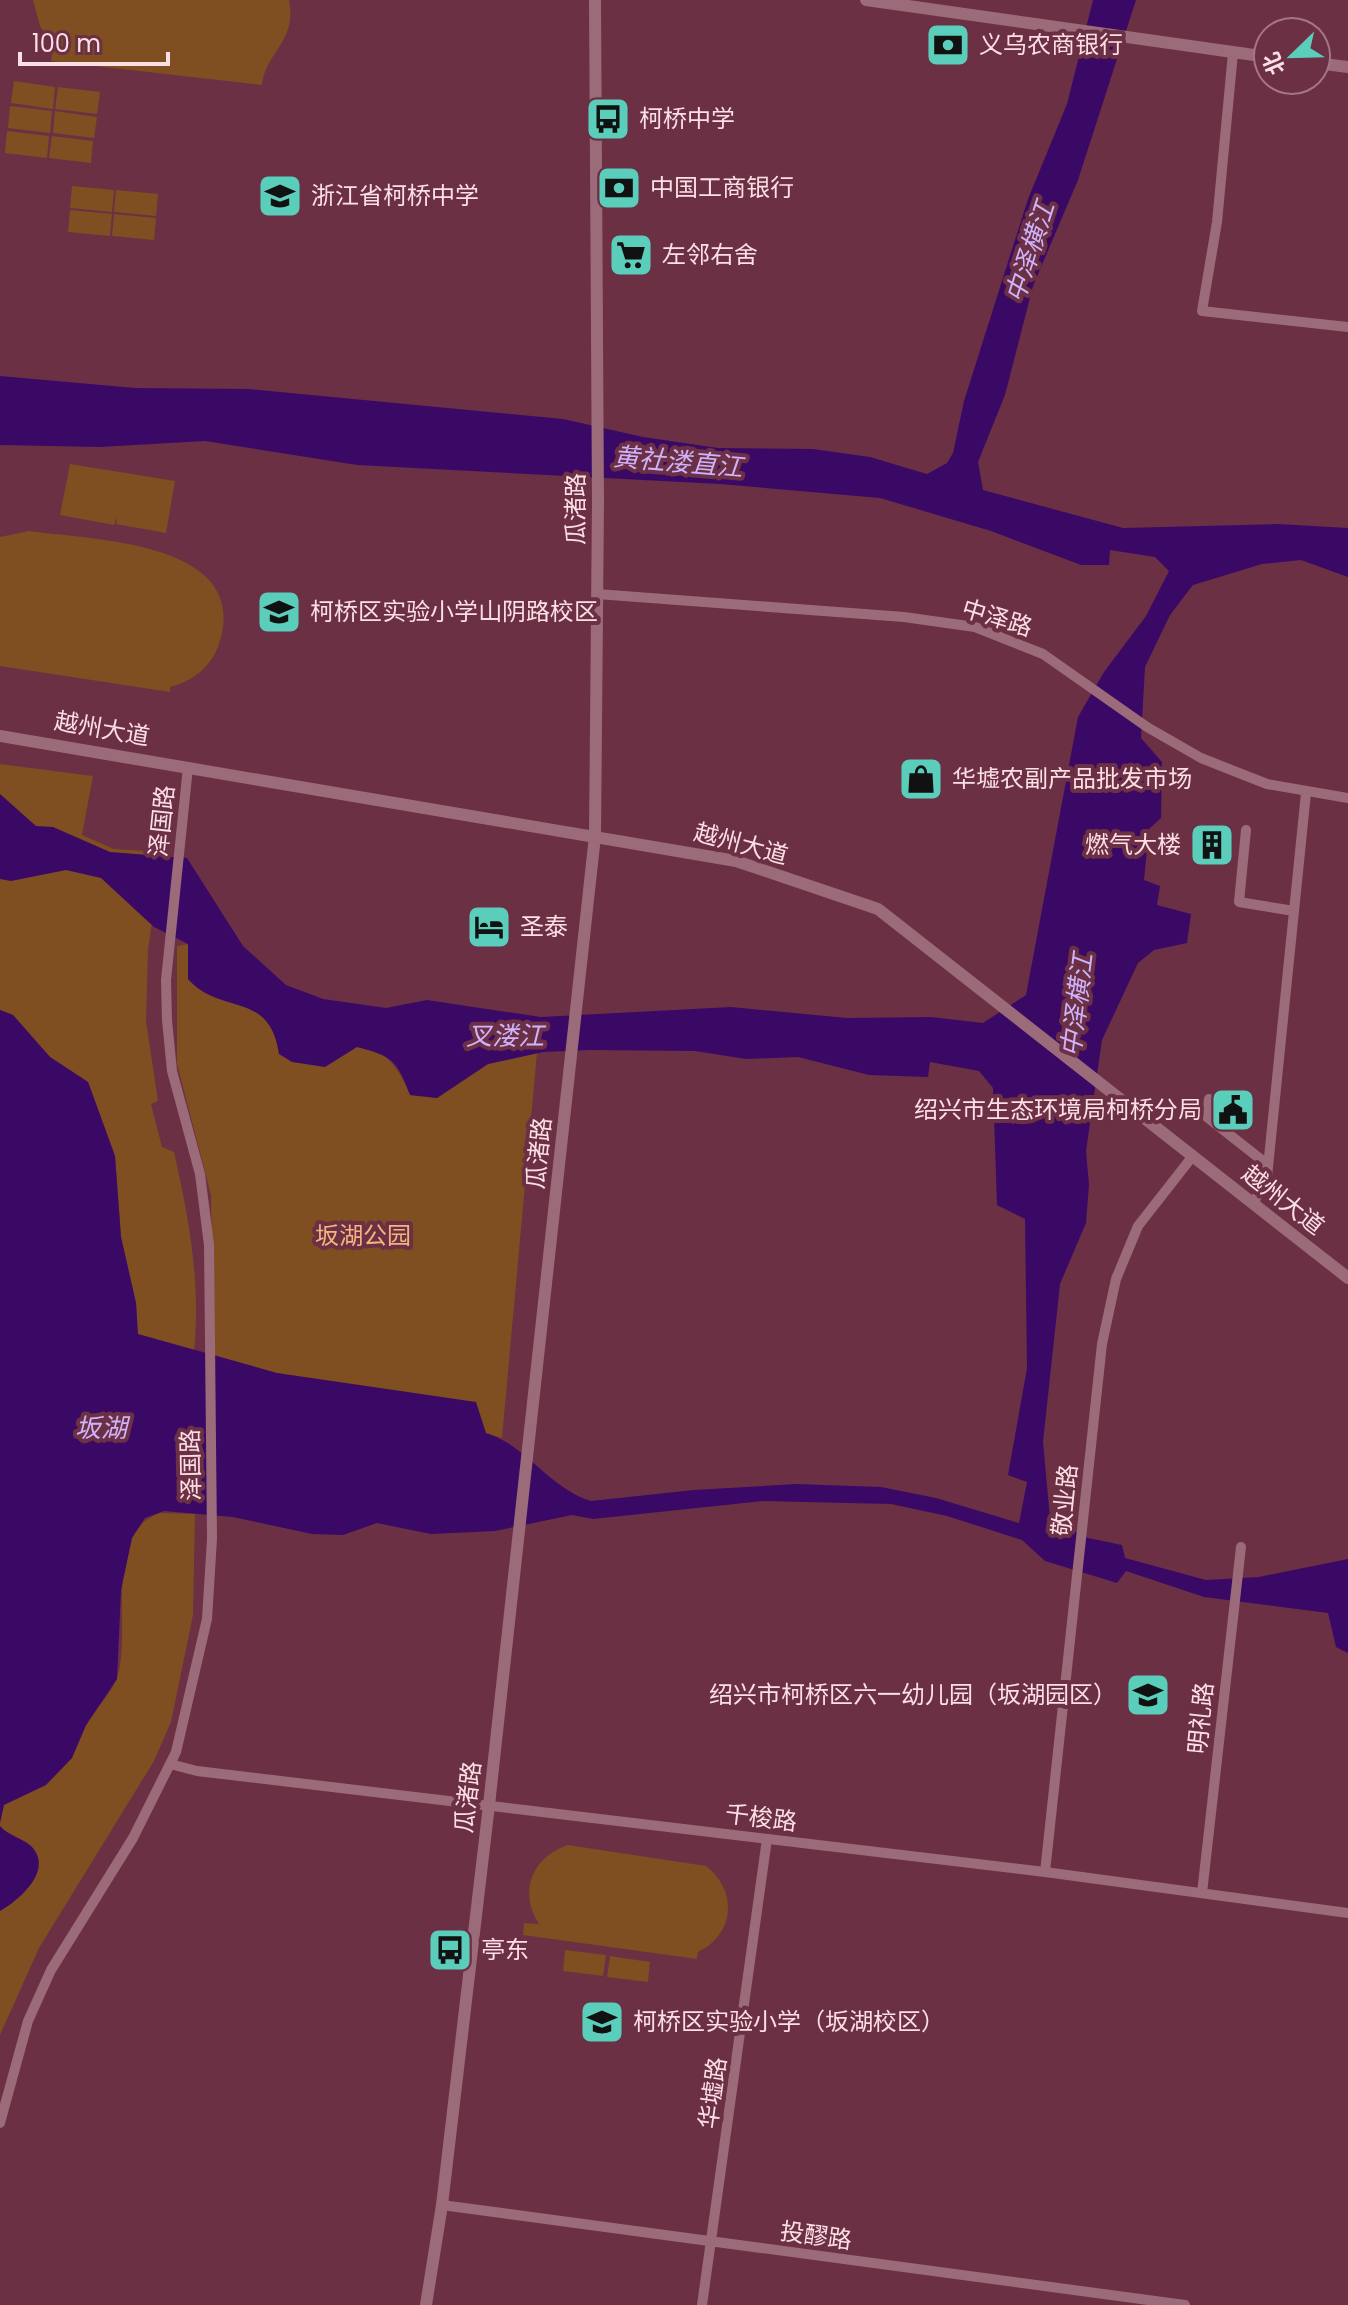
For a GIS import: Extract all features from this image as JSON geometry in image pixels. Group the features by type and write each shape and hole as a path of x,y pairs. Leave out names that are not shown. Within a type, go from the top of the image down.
{"street":[{"name":"瓜渚路","path":"426,2305 442,2205 531,1441 595,836 598,413 595,0"},
{"path":"866,0 1252,55"},
{"path":"1233,53 1217,222 1202,311 1348,327"},
{"name":"中泽路","path":"597,594 904,617 975,627 1043,654 1147,727 1230,771 1306,793 1348,798"},
{"name":"越州大道","path":"0,736 736,861 878,909 1348,1278"},
{"name":"泽国路","path":"0,2123 28,2021 51,1970 133,1838 170,1764 187,1714 200,1656 211,1581 209,1245 200,1174 172,1071 166,990 188,767"},
{"path":"1253,1204 1267,1177 1306,793"},
{"path":"1246,830 1239,902 1294,911"},
{"path":"1209,1099 1207,1117 1268,1165"},
{"name":"敬业路","path":"1045,1872 1102,1344 1116,1279 1138,1226 1192,1157"},
{"name":"明礼路","path":"1202,1893 1241,1547"},
{"name":"千梭路","path":"170,1764 197,1771 1045,1872 1348,1913"},
{"name":"华墟路","path":"702,2305 767,1839"},
{"name":"投醪路","path":"442,2205 1185,2305"}],"green space":[{"path":"33,0 289,0 290,15 285,37 269,63 262,85 51,61 53,46 40,26"},
{"path":"14,81 55,87 53,109 11,103"},
{"path":"58,87 100,92 97,114 55,109"},
{"path":"10,106 52,111 50,133 8,128"},
{"path":"55,111 97,117 94,138 53,133"},
{"path":"7,131 49,136 47,158 5,153"},
{"path":"52,136 93,141 91,163 49,158"},
{"path":"72,186 114,190 112,212 70,208"},
{"path":"116,190 158,194 156,216 114,212"},
{"path":"70,210 112,214 110,236 68,232"},
{"path":"114,214 156,218 154,240 112,236"},
{"path":"70,464 175,481 166,533 116,524 117,516 114,525 60,515"},
{"path":"29,531 125,543 160,552 190,565 212,584 223,610 216,652 206,666 193,677 170,687 170,692 0,666 0,537"},
{"path":"0,764 93,776 82,835 114,849 162,852 148,950 146,1021 158,1101 151,1104 162,1147 174,1152 189,1226 196,1300 194,1351 137,1334 136,1303 121,1237 115,1156 88,1082 50,1057 13,1015 0,1010"},
{"name":"坂湖公园","path":"188,944 188,979 215,998 242,1006 266,1020 274,1034 279,1054 340,1045 373,1049 387,1058 410,1095 437,1098 488,1064 537,1053 502,1438 213,1355 211,1195 177,1064 177,946"},
{"path":"160,1513 195,1514 193,1615 171,1722 154,1761 39,1948 0,2035 0,1806 38,1787 63,1768 116,1680 121,1661 124,1563 130,1541 142,1524"},
{"path":"568,1845 706,1866 723,1887 727,1899 725,1923 710,1944 698,1952 697,1959 523,1935 524,1923 539,1924 533,1912 529,1888 537,1867 545,1858"},
{"path":"565,1950 606,1955 603,1976 563,1971"},
{"path":"610,1956 650,1962 648,1982 607,1977"}],"water":[{"path":"1093,0 1136,0 1078,180 1033,286 1005,395 978,462 983,490 1123,528 1278,524 1348,528 1348,577 1301,560 1262,564 1193,585 1170,615 1145,667 1141,738 1162,762 1161,818 1149,829 1144,880 1160,886 1157,905 1191,914 1187,943 1154,950 1138,963 1102,1040 1086,1151 1089,1185 1086,1223 1060,1284 1043,1442 1050,1518 1088,1538 1122,1545 1125,1558 1206,1580 1259,1577 1348,1559 1348,1653 1336,1647 1328,1613 1204,1597 1126,1571 1117,1583 1045,1561 1022,1540 947,1516 891,1504 763,1501 593,1519 572,1515 495,1531 431,1534 377,1523 343,1535 312,1534 233,1517 164,1511 145,1518 132,1538 121,1590 117,1679 86,1725 72,1758 46,1785 4,1805 0,1823 0,1010 13,1015 50,1057 88,1082 115,1156 121,1237 136,1303 138,1334 277,1373 476,1402 486,1433 514,1447 563,1487 591,1501 694,1490 796,1484 881,1487 936,1498 1019,1523 1027,1482 1008,1475 1027,1368 1025,1219 997,1205 993,1088 979,1071 930,1062 928,1077 869,1075 798,1057 746,1059 695,1051 543,1052 488,1064 437,1098 410,1095 392,1061 357,1047 325,1067 292,1062 279,1054 274,1034 266,1020 242,1006 201,990 188,979 188,944 154,927 101,878 66,870 11,881 0,879 0,794 36,826 53,827 110,852 187,858 243,946 286,985 323,999 386,1008 427,1000 541,1017 731,1007 847,1018 931,1017 983,1023 1026,995 1078,717 1104,672 1146,616 1169,571 1155,557 1110,550 1109,565 1081,565 991,531 880,498 720,484 357,465 205,441 100,447 0,445 0,376 135,388 248,389 563,419 643,437 718,448 813,449 870,457 927,474 947,463 953,453 964,401 1028,199 1067,104"},
{"path":"0,1826 31,1846 39,1865 31,1884 0,1911"}],"place":[{"name":"义乌农商银行","path":"948,45"},
{"name":"柯桥中学","path":"608,119"},
{"name":"中国工商银行","path":"619,188"},
{"name":"浙江省柯桥中学","path":"280,196"},
{"name":"左邻右舍","path":"631,255"},
{"name":"柯桥区实验小学山阴路校区","path":"279,612"},
{"name":"华墟农副产品批发市场","path":"921,779"},
{"name":"燃气大楼","path":"1212,845"},
{"name":"圣泰","path":"489,927"},
{"name":"绍兴市生态环境局柯桥分局","path":"1233,1110"},
{"name":"绍兴市柯桥区六一幼儿园（坂湖园区）","path":"1148,1695"},
{"name":"亭东","path":"450,1950"},
{"name":"柯桥区实验小学（坂湖校区）","path":"602,2022"}],"water label":[{"name":"中泽横江","path":"1030,252"},
{"name":"黄社溇直江","path":"678,462"},
{"name":"中泽横江","path":"1077,1005"},
{"name":"叉溇江","path":"505,1036"},
{"name":"坂湖","path":"101,1428"}]}
